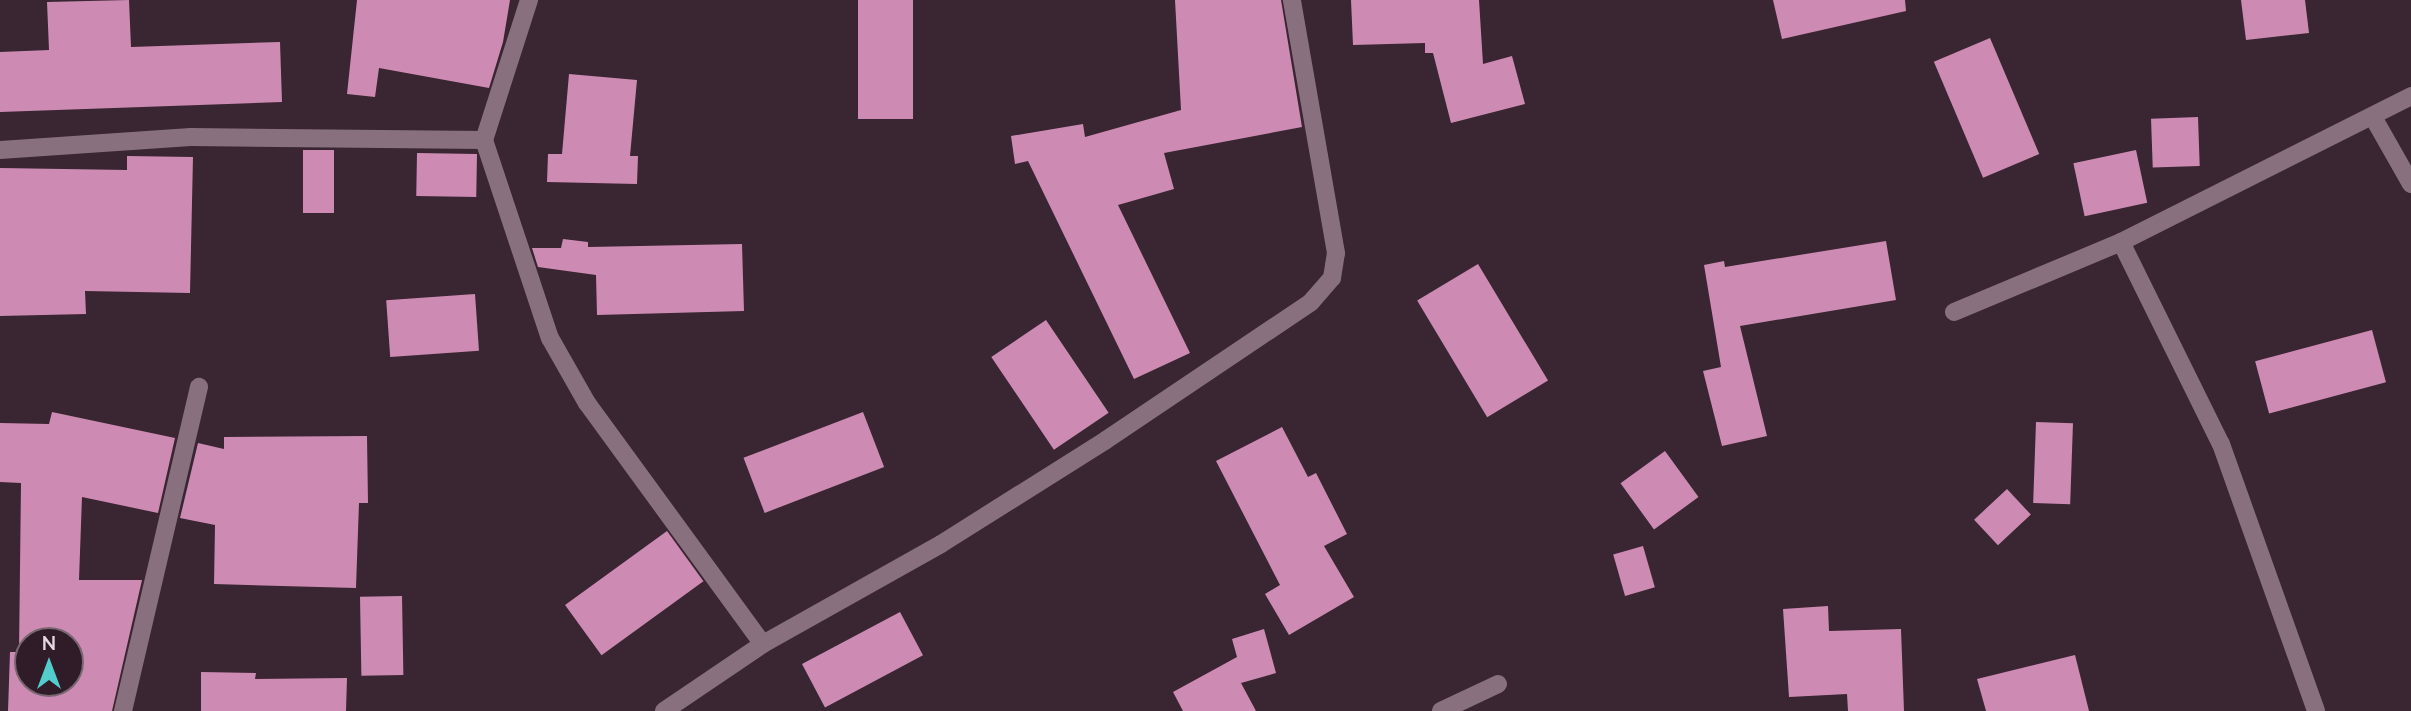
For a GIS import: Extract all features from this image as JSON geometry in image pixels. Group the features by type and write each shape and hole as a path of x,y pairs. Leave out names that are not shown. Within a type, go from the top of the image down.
{"street":[{"path":"529,0 484,140 550,338 587,403 763,644"},
{"path":"664,711 763,644 941,544 1105,440 1311,302 1332,278 1336,253 1293,0"},
{"path":"1954,312 2121,242 2411,96"},
{"path":"2373,117 2411,184"},
{"path":"0,150 191,137 484,140"},
{"path":"2121,242 2221,444 2316,711"},
{"path":"123,711 199,387"},
{"path":"1441,711 1498,684"}],"building":[{"path":"129,0 131,47 280,42 282,102 0,112 0,52 49,50 47,2"},
{"path":"357,0 510,0 503,42 489,88 379,68 375,97 347,94"},
{"path":"858,0 913,0 913,119 858,119"},
{"path":"1175,0 1281,0 1302,127 1164,153 1174,189 1118,205 1190,353 1134,379 1028,161 1015,164 1011,136 1083,124 1085,137 1181,110"},
{"path":"1351,0 1479,0 1483,64 1512,56 1525,104 1451,123 1433,53 1425,53 1425,43 1353,45"},
{"path":"1773,0 1905,0 1906,11 1782,39"},
{"path":"2241,0 2305,0 2309,33 2246,40"},
{"path":"1990,38 2039,154 1983,178 1934,62"},
{"path":"569,74 637,80 630,156 638,156 637,184 547,182 548,154 562,154"},
{"path":"2198,117 2200,166 2153,168 2151,119"},
{"path":"303,150 334,150 334,213 303,213"},
{"path":"2136,150 2147,203 2085,216 2073,163"},
{"path":"417,153 477,154 476,197 416,196"},
{"path":"127,156 193,157 190,293 85,291 86,314 0,316 0,168 127,170"},
{"path":"563,239 588,242 588,247 742,244 744,311 597,315 596,275 538,267 532,248 561,248"},
{"path":"1886,241 1896,300 1740,326 1767,436 1722,446 1703,371 1721,367 1704,265 1724,261 1725,267"},
{"path":"1478,264 1548,381 1487,417 1417,301"},
{"path":"475,294 479,351 390,357 386,300"},
{"path":"1046,320 1109,413 1054,450 991,357"},
{"path":"2372,330 2386,382 2269,413 2255,361"},
{"path":"52,412 175,438 158,513 82,497 79,580 142,580 112,711 8,711 10,652 14,652 14,697 84,697 84,627 19,627 21,483 0,482 0,423 49,424"},
{"path":"863,412 884,467 765,513 744,458"},
{"path":"2036,422 2073,423 2070,504 2033,503"},
{"path":"1282,427 1308,477 1316,473 1347,534 1324,546 1354,597 1289,635 1265,594 1280,585 1216,461"},
{"path":"367,436 368,503 359,503 356,588 214,584 215,525 180,518 198,443 224,449 224,437"},
{"path":"1665,451 1699,497 1654,529 1621,483"},
{"path":"2007,489 2031,515 1998,545 1974,520"},
{"path":"667,531 703,581 602,655 565,605"},
{"path":"1643,546 1655,587 1625,596 1613,555"},
{"path":"402,596 403,675 361,676 360,597"},
{"path":"1828,606 1829,631 1901,629 1904,711 1848,711 1847,694 1789,697 1783,609"},
{"path":"900,612 923,655 825,707 802,664"},
{"path":"1264,629 1276,673 1241,683 1256,711 1183,711 1173,692 1237,657 1232,639"},
{"path":"2075,655 2089,711 1986,711 1977,679"},
{"path":"201,672 256,673 255,679 347,678 346,711 201,711"}]}
